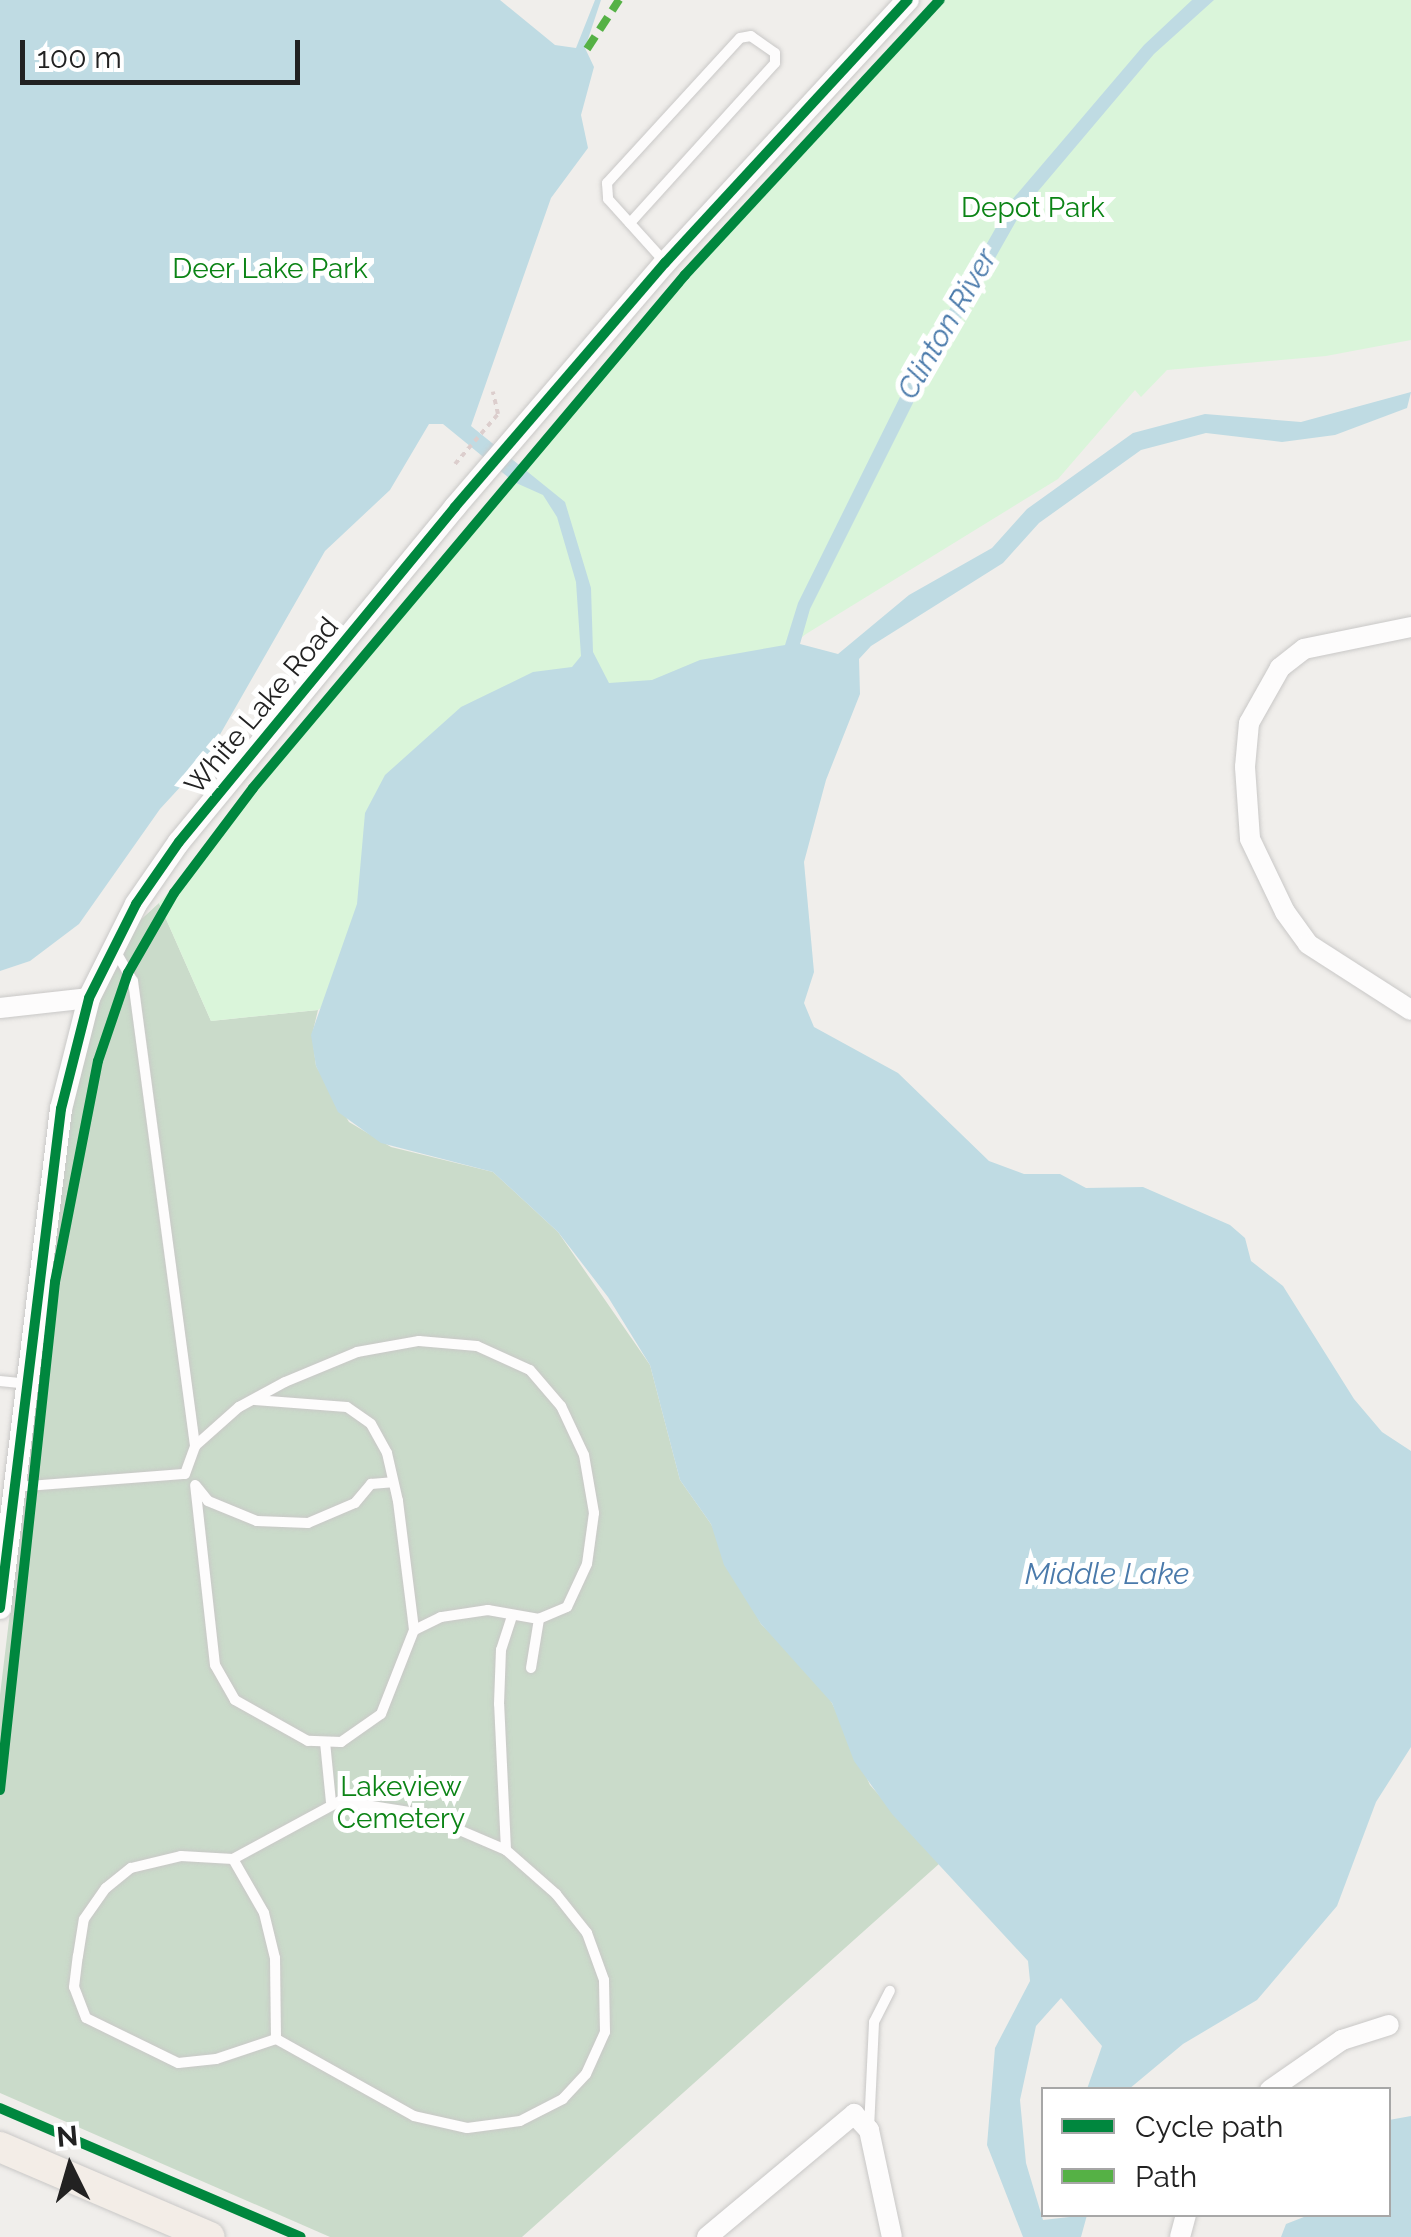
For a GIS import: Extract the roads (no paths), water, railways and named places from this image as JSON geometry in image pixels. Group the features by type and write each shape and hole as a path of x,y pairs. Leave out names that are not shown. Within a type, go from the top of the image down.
{"main road":[{"path":"0,2147 210,2237"}],"street":[{"name":"White Lake Road","path":"0,1608 62,1109 89,998 112,946 179,842 495,460 665,262 908,0"},
{"path":"1411,626 1304,649 1280,668 1249,723 1245,767 1250,838 1286,912 1308,944 1411,1010"},
{"path":"0,1008 89,998"},
{"path":"1274,2087 1342,2040 1389,2025"},
{"path":"706,2237 854,2114 869,2130 892,2237"}],"lane":[{"path":"630,223 776,63 775,53 750,36 740,38 607,183 608,199 665,262"},
{"path":"112,946 133,981 195,1446 185,1474"},
{"path":"195,1446 252,1400 358,1352 419,1341 477,1346 530,1370 561,1406 584,1455 594,1512 587,1564 566,1608 540,1619 488,1610 442,1617 414,1630"},
{"path":"0,1381 27,1384"},
{"path":"194,1485 215,1665 234,1700 308,1741 341,1742 381,1714 414,1630 392,1482 371,1424 347,1407 252,1400"},
{"path":"15,1487 185,1474"},
{"path":"185,1474 208,1501 258,1521 308,1522 355,1503 371,1484 392,1482"},
{"path":"506,1850 499,1704 501,1650 512,1616"},
{"path":"531,1668 540,1619"},
{"path":"325,1742 330,1802"},
{"path":"330,1802 422,1814 506,1850 556,1894 587,1933 604,1980 604,2032 586,2074 563,2099 520,2122 454,2126 414,2116 276,2039 216,2059 178,2064 86,2018 74,1986 84,1919 131,1868 180,1856 233,1860 330,1802"},
{"path":"233,1860 264,1913 276,1958 276,2039"},
{"path":"869,2130 874,2022 890,1991"}],"water":[{"name":"Middle Lake","path":"0,0 500,0 555,45 576,48 595,0 601,0 585,48 594,67 581,115 588,148 551,198 471,426 565,502 591,588 593,652 609,683 652,680 700,660 785,645 798,603 901,395 1011,201 1144,45 1192,0 1214,0 1154,54 1023,209 914,401 810,609 800,644 838,654 909,595 992,548 1027,509 1133,433 1205,414 1301,422 1411,392 1407,408 1335,435 1282,442 1206,433 1141,450 1039,523 1003,563 871,646 859,659 860,694 826,780 804,862 814,972 804,1003 814,1027 898,1073 989,1161 1024,1174 1060,1174 1086,1188 1143,1187 1230,1225 1245,1238 1251,1261 1283,1286 1354,1399 1382,1432 1411,1451 1411,1747 1376,1802 1337,1906 1257,2000 1183,2044 1131,2087 1088,2087 1102,2046 1061,1998 1036,2026 1020,2100 1026,2163 1043,2220 1086,2217 1081,2237 1023,2237 987,2145 995,2048 1030,1981 1028,1961 892,1814 854,1761 832,1703 761,1624 724,1565 711,1524 680,1480 650,1365 608,1297 558,1232 493,1172 381,1143 338,1112 316,1066 311,1035 357,904 365,813 385,775 461,707 533,672 572,667 581,656 576,582 557,517 543,495 514,482 443,424 429,424 390,490 325,551 206,759 160,809 79,924 30,961 0,971"},
{"path":"1411,2116 1411,2237 1281,2237 1286,2224 1304,2217 1391,2217 1391,2120"}],"park label":[{"name":"Depot Park","path":"1033,208"},
{"name":"Deer Lake Park","path":"270,269"},
{"name":"Lakeview Cemetery","path":"401,1803"}],"water label":[{"name":"Clinton River","path":"947,324"}]}
